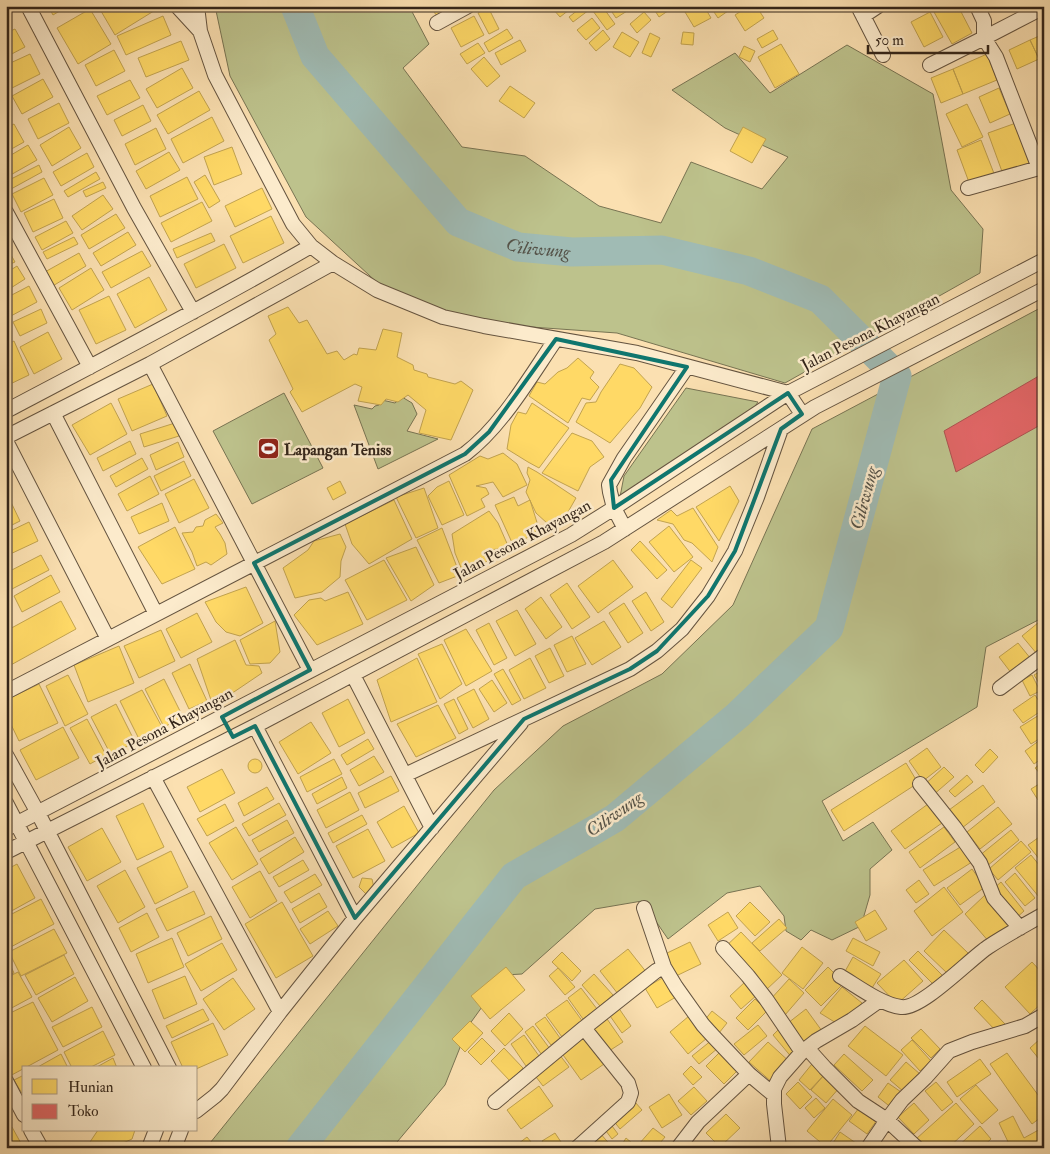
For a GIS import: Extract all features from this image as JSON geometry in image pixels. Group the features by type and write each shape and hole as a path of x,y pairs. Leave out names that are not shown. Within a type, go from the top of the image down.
{"street":[{"path":"28,6 134,208 193,312"},
{"path":"178,6 200,32"},
{"path":"197,6 200,32 216,75 293,224 310,246 333,263 377,290 444,317 484,326 637,353 788,393 802,414"},
{"path":"437,23 468,6"},
{"path":"878,6 860,11 883,55"},
{"path":"968,188 1041,167 996,57 984,38 984,21 977,6"},
{"path":"930,65 1044,7"},
{"path":"6,212 90,367"},
{"path":"6,411 193,312 310,246"},
{"name":"Jalan Pesona Khayangan","path":"12,826 571,535 788,393 1044,260"},
{"path":"6,437 150,364 333,263"},
{"path":"6,852 255,726 595,546 625,529 802,414 1044,289"},
{"path":"6,692 465,454 490,432 556,339"},
{"path":"150,364 310,670"},
{"path":"625,529 614,508 609,484 624,458 687,367"},
{"path":"54,413 156,614"},
{"path":"405,775 630,669 657,652 682,629 708,596 735,551 757,497 780,429"},
{"path":"6,441 108,639"},
{"path":"1000,688 1044,655"},
{"path":"353,675 432,828"},
{"path":"222,717 232,737"},
{"path":"198,1109 222,1090 280,1012 355,918 524,719"},
{"path":"255,726 355,918"},
{"path":"6,754 38,812 168,1066"},
{"path":"153,777 280,1012"},
{"path":"920,784 980,863 994,898 1020,928"},
{"path":"6,803 12,826 26,842 143,1066"},
{"path":"644,908 664,967 676,987 703,1025 749,1074 774,1094"},
{"path":"840,976 880,1000 903,1008 913,1004 961,970 986,948 1044,914"},
{"path":"723,948 766,998 805,1050 858,1101 886,1120 916,1148"},
{"path":"495,1102 584,1028 664,967"},
{"path":"779,1148 774,1089 780,1077 816,1041 863,1013 880,1000"},
{"path":"868,1148 902,1100 949,1052 972,1042 1025,1026 1044,1015"},
{"path":"577,1148 628,1102 631,1093 628,1083 584,1028"},
{"path":"678,1148 698,1122 749,1074"},
{"path":"6,1081 22,1111"},
{"path":"32,1132 41,1148"},
{"path":"149,1148 155,1132"},
{"path":"174,1148 180,1132"}],"highlighted area":[{"path":"556,339 687,367 611,480 614,508 788,393 802,414 781,429 735,551 708,596 657,651 630,669 524,719 355,918 255,726 233,737 222,717 310,670 254,563 465,454 489,432"}],"green space":[{"path":"215,6 409,6 429,44 403,68 462,147 525,156 599,206 661,223 691,162 762,189 788,157 725,128 672,90 735,53 770,93 847,45 933,94 951,190 983,229 980,273 785,383 617,333 459,322 382,287 306,217 230,76"},
{"path":"1044,306 1044,430 1040,432 1044,440 1044,617 986,647 977,707 822,801 843,841 873,822 892,850 870,869 870,895 861,926 832,940 811,930 801,940 786,931 784,916 760,886 727,893 668,939 642,901 595,909 522,974 505,975 469,1025 445,1085 392,1148 206,1148 494,790 563,726 662,674 733,605 812,429"},
{"path":"686,388 758,402 749,415 619,502 624,476"},
{"name":"Lapangan Teniss","path":"284,393 323,468 252,504 213,431"},
{"path":"402,397 412,403 417,414 407,431 438,439 378,469 354,405 372,409 379,405 382,400 395,403"}],"building: Hunian":[{"path":"48,6 68,6 53,15"},
{"path":"98,6 155,6 157,9 115,35"},
{"path":"429,6 441,6 445,11 438,17"},
{"path":"556,6 574,6 560,17 553,9"},
{"path":"583,6 587,6 589,10 573,22 569,17"},
{"path":"602,6 615,24 607,30 590,7"},
{"path":"608,6 635,6 616,18"},
{"path":"652,6 675,6 659,17"},
{"path":"704,6 711,18 694,27 682,7"},
{"path":"710,6 735,6 718,18"},
{"path":"749,6 756,6 764,18 745,31 735,15"},
{"path":"945,6 958,6 972,33 952,44 934,12"},
{"path":"488,7 499,29 489,34 478,13"},
{"path":"90,9 111,44 78,64 57,28"},
{"path":"644,12 651,20 637,33 630,24"},
{"path":"930,12 943,37 924,47 911,22"},
{"path":"163,16 171,35 126,55 117,36"},
{"path":"474,16 484,35 461,47 451,28"},
{"path":"592,18 600,28 586,40 577,30"},
{"path":"15,29 25,47 6,57 6,33"},
{"path":"507,29 513,38 489,52 484,43"},
{"path":"603,30 610,39 596,51 589,43"},
{"path":"773,30 778,39 762,48 757,39"},
{"path":"622,32 639,42 630,57 613,47"},
{"path":"683,32 694,33 693,45 681,44"},
{"path":"650,33 660,38 651,57 642,53"},
{"path":"1044,34 1044,57 1039,59 1030,40"},
{"path":"520,40 526,51 501,65 495,53"},
{"path":"1030,40 1039,59 1017,69 1009,50"},
{"path":"181,41 189,60 146,77 138,58"},
{"path":"478,43 485,53 467,64 460,54"},
{"path":"781,44 799,74 775,88 758,57"},
{"path":"744,46 755,51 750,62 739,57"},
{"path":"114,50 125,71 96,86 85,65"},
{"path":"30,54 40,74 8,90 6,87 6,65"},
{"path":"987,54 997,80 963,94 953,69"},
{"path":"484,57 500,76 487,87 471,69"},
{"path":"182,68 193,88 157,108 146,89"},
{"path":"953,69 963,94 941,103 931,78"},
{"path":"43,79 53,97 22,114 12,96"},
{"path":"130,80 140,98 107,115 97,96"},
{"path":"510,86 535,103 524,118 499,101"},
{"path":"999,88 1010,114 990,123 979,97"},
{"path":"199,91 210,110 168,134 157,115"},
{"path":"59,103 69,123 38,139 28,119"},
{"path":"967,104 983,137 962,147 946,114"},
{"path":"143,105 151,121 122,136 114,120"},
{"path":"212,117 224,141 183,163 171,139"},
{"path":"1016,123 1031,168 1004,177 988,133"},
{"path":"14,124 24,142 6,152 6,128"},
{"path":"69,127 81,148 52,166 40,145"},
{"path":"743,127 766,139 752,163 730,151"},
{"path":"156,128 166,149 135,165 125,144"},
{"path":"981,140 995,176 970,185 957,150"},
{"path":"28,145 37,160 7,177 6,158"},
{"path":"232,147 242,174 214,185 204,157"},
{"path":"169,152 180,170 146,189 136,171"},
{"path":"87,153 94,167 61,186 53,172"},
{"path":"39,165 42,172 11,189 7,181"},
{"path":"96,172 100,179 68,197 64,191"},
{"path":"205,175 220,201 209,208 194,182"},
{"path":"187,177 198,199 160,217 150,196"},
{"path":"44,178 53,195 21,212 12,194"},
{"path":"103,182 106,188 86,197 83,191"},
{"path":"262,188 272,209 235,227 225,206"},
{"path":"103,195 113,209 82,230 72,216"},
{"path":"54,199 63,218 33,232 24,213"},
{"path":"202,202 212,221 171,242 161,223"},
{"path":"116,214 125,228 89,249 81,235"},
{"path":"271,216 284,243 243,263 230,236"},
{"path":"66,221 73,233 42,250 35,237"},
{"path":"128,232 136,245 101,266 93,253"},
{"path":"211,233 215,241 177,258 173,249"},
{"path":"74,237 78,244 47,259 43,252"},
{"path":"224,244 236,268 196,288 184,264"},
{"path":"6,246 15,262 6,266"},
{"path":"142,251 151,266 111,288 102,272"},
{"path":"79,253 86,266 51,287 43,273"},
{"path":"17,266 25,279 6,291 6,273"},
{"path":"91,268 104,290 72,310 59,288"},
{"path":"149,277 167,310 135,328 117,294"},
{"path":"29,286 37,302 9,317 6,312 6,298"},
{"path":"109,296 126,330 96,344 79,310"},
{"path":"288,307 299,323 307,320 327,354 337,351 344,360 354,354 357,355 359,348 376,350 383,329 402,333 397,357 413,365 414,370 427,374 428,377 455,384 461,381 473,390 451,440 419,433 426,410 408,395 398,402 386,399 381,405 358,401 362,387 355,384 302,412 290,392 293,389 269,340 276,334 268,316"},
{"path":"41,309 47,323 20,336 13,322"},
{"path":"48,332 62,359 34,374 20,347"},
{"path":"14,341 29,375 6,386 6,345"},
{"path":"578,358 594,372 590,378 599,387 590,400 582,398 568,423 529,396 537,382 545,384"},
{"path":"620,364 634,368 652,387 640,408 610,443 576,422 586,403 596,402"},
{"path":"153,384 167,416 132,431 118,399"},
{"path":"111,403 127,434 90,455 72,425"},
{"path":"532,403 569,428 539,468 507,449 511,425 518,412 526,414"},
{"path":"175,423 179,436 144,447 140,434"},
{"path":"572,433 592,441 604,457 590,467 578,491 542,473"},
{"path":"130,441 136,454 103,471 97,458"},
{"path":"178,442 184,457 156,470 150,455"},
{"path":"503,453 517,464 527,485 503,497 493,482 476,486 486,488 489,494 481,499 485,507 467,516 449,475 480,456 488,459"},
{"path":"142,458 148,469 116,487 110,476"},
{"path":"184,461 191,476 161,491 154,476"},
{"path":"528,467 576,498 568,512 548,524 536,513 526,492 530,480 527,473"},
{"path":"150,476 159,494 127,511 118,494"},
{"path":"194,479 209,508 179,523 165,494"},
{"path":"340,481 346,493 333,500 327,488"},
{"path":"449,481 464,515 442,525 428,496 437,487"},
{"path":"730,486 739,501 719,541 696,507"},
{"path":"424,488 438,528 416,538 396,497"},
{"path":"514,497 518,506 530,500 539,529 514,547 495,505"},
{"path":"9,498 20,521 6,528 6,500"},
{"path":"394,500 412,539 369,564 352,544 345,524"},
{"path":"162,503 169,521 139,534 131,517"},
{"path":"693,508 718,547 712,562 692,543 684,540 673,524 657,520 671,510 677,516"},
{"path":"489,511 498,523 509,548 488,550 489,560 464,575 455,553 452,534"},
{"path":"216,514 223,523 215,527 225,543 227,554 211,565 206,562 197,566 182,533 193,532 196,527 203,526 205,520"},
{"path":"29,522 38,541 6,556 6,533"},
{"path":"669,526 693,557 674,572 649,542"},
{"path":"175,527 195,569 162,584 138,547"},
{"path":"442,528 460,575 439,583 417,540"},
{"path":"340,534 346,547 341,561 340,577 322,592 295,598 283,568 308,550 314,541"},
{"path":"640,541 667,570 657,579 631,550"},
{"path":"416,547 434,585 411,601 386,558"},
{"path":"41,555 49,570 10,590 6,583 6,573"},
{"path":"384,560 407,600 367,620 345,580"},
{"path":"613,560 633,587 598,613 578,586"},
{"path":"691,560 702,568 672,608 661,599"},
{"path":"51,575 60,592 22,612 14,596"},
{"path":"567,583 590,617 572,629 550,595"},
{"path":"246,587 263,623 240,636 226,632 216,622 205,602"},
{"path":"348,592 363,624 317,645 294,615 309,600 321,598 325,601"},
{"path":"646,592 664,622 651,631 632,601"},
{"path":"541,597 562,627 546,639 525,609"},
{"path":"61,601 76,629 9,666 6,660 6,631"},
{"path":"624,603 643,633 628,643 609,613"},
{"path":"517,610 536,644 515,656 496,621"},
{"path":"197,613 212,642 181,658 166,629"},
{"path":"1044,618 1044,649 1037,654 1022,636"},
{"path":"275,621 280,652 270,663 250,664 240,640"},
{"path":"604,621 621,647 592,665 575,638"},
{"path":"489,623 507,658 494,665 476,630"},
{"path":"466,629 492,671 466,686 444,640"},
{"path":"161,630 175,661 139,678 124,646"},
{"path":"572,636 586,664 567,672 554,645"},
{"path":"235,640 246,665 259,666 262,673 225,698 211,700 197,659"},
{"path":"1018,643 1031,659 1012,674 999,657"},
{"path":"442,644 462,684 440,699 418,654"},
{"path":"119,646 134,683 88,702 74,665"},
{"path":"550,648 564,676 549,683 535,656"},
{"path":"417,658 437,702 391,722 377,680"},
{"path":"530,658 546,688 524,699 509,670"},
{"path":"190,664 207,701 189,709 172,673"},
{"path":"503,669 521,700 512,705 494,674"},
{"path":"1041,671 1044,676 1044,691 1034,675"},
{"path":"68,675 88,714 65,726 46,686"},
{"path":"1032,675 1040,691 1030,696 1022,680"},
{"path":"164,679 183,717 164,727 145,689"},
{"path":"492,680 507,703 494,712 479,689"},
{"path":"39,684 58,723 19,741 6,714 6,700"},
{"path":"474,689 489,719 473,728 457,698"},
{"path":"142,690 162,727 139,739 120,701"},
{"path":"1035,695 1044,709 1023,723 1013,710"},
{"path":"348,699 365,733 339,747 322,713"},
{"path":"454,699 468,729 459,734 444,704"},
{"path":"116,704 135,742 111,755 91,717"},
{"path":"438,705 456,738 416,757 397,724"},
{"path":"1044,712 1044,736 1031,744 1020,727"},
{"path":"87,719 106,755 90,764 70,728"},
{"path":"311,722 331,753 298,774 279,742"},
{"path":"63,727 79,758 36,780 20,750"},
{"path":"1044,737 1044,757 1034,764 1025,751"},
{"path":"368,739 374,749 347,765 341,755"},
{"path":"927,748 941,767 923,781 909,761"},
{"path":"990,749 998,757 983,773 975,765"},
{"path":"374,756 384,772 359,786 350,770"},
{"path":"255,759 260,761 262,766 260,771 255,773 250,771 248,766 250,761"},
{"path":"334,759 342,774 307,792 300,777"},
{"path":"1044,761 1044,778 1035,768"},
{"path":"906,763 918,783 844,831 831,810"},
{"path":"944,767 954,777 932,796 923,786"},
{"path":"222,769 235,793 200,812 187,787"},
{"path":"967,775 973,782 955,797 949,791"},
{"path":"391,776 399,791 365,808 358,793"},
{"path":"342,777 347,788 317,804 312,794"},
{"path":"1044,781 1044,796 1038,800 1031,789"},
{"path":"983,785 995,802 962,828 949,810"},
{"path":"267,787 274,799 244,816 238,803"},
{"path":"350,792 359,810 326,828 317,810"},
{"path":"143,803 164,847 137,860 116,816"},
{"path":"279,803 286,815 249,836 242,824"},
{"path":"225,804 234,821 207,836 197,819"},
{"path":"928,804 942,823 905,849 891,831"},
{"path":"404,806 419,833 392,848 377,822"},
{"path":"998,807 1012,824 980,849 967,832"},
{"path":"362,815 367,824 333,843 328,833"},
{"path":"287,820 294,833 259,852 252,840"},
{"path":"236,827 258,864 232,880 209,843"},
{"path":"944,827 955,842 920,868 909,852"},
{"path":"102,828 121,862 87,881 68,847"},
{"path":"368,829 385,861 353,878 336,846"},
{"path":"1011,830 1019,840 987,866 979,856"},
{"path":"1042,835 1044,837 1044,865 1028,845"},
{"path":"295,837 304,852 269,874 260,859"},
{"path":"1021,841 1031,852 998,880 989,869"},
{"path":"962,846 972,862 934,886 923,870"},
{"path":"171,851 188,887 155,904 137,868"},
{"path":"1031,855 1044,871 1044,903 1015,868"},
{"path":"303,860 309,870 279,887 273,877"},
{"path":"17,864 35,898 6,914 6,870"},
{"path":"972,869 985,887 960,905 947,888"},
{"path":"125,870 145,907 118,923 97,886"},
{"path":"260,871 277,901 250,918 232,887"},
{"path":"1015,873 1035,898 1025,906 1005,882"},
{"path":"315,874 322,885 291,903 284,892"},
{"path":"362,878 372,879 374,888 366,894 359,887"},
{"path":"919,880 929,894 916,903 906,890"},
{"path":"1001,882 1024,911 1015,919 992,890"},
{"path":"944,887 963,912 932,936 914,911"},
{"path":"194,891 205,914 167,931 156,909"},
{"path":"319,893 327,907 300,923 292,909"},
{"path":"985,895 1011,924 990,943 965,914"},
{"path":"41,899 54,924 7,949 6,917"},
{"path":"282,902 313,956 276,978 245,924"},
{"path":"750,902 770,922 755,936 736,916"},
{"path":"875,910 887,929 866,941 855,922"},
{"path":"328,911 338,926 310,944 300,929"},
{"path":"728,912 738,928 718,941 708,925"},
{"path":"147,913 159,937 131,952 119,928"},
{"path":"211,916 222,939 188,956 177,933"},
{"path":"779,919 787,928 760,951 752,943"},
{"path":"54,929 67,953 21,976 9,952"},
{"path":"944,930 968,953 948,974 924,951"},
{"path":"741,932 782,975 766,990 725,947"},
{"path":"172,938 184,967 148,983 136,954"},
{"path":"853,938 880,952 873,966 846,951"},
{"path":"690,942 701,964 676,976 665,954"},
{"path":"222,943 237,970 201,991 185,964"},
{"path":"802,947 823,963 803,989 782,973"},
{"path":"628,949 647,973 618,994 600,971"},
{"path":"918,951 943,976 934,985 909,960"},
{"path":"562,952 581,971 572,981 552,962"},
{"path":"64,955 74,974 36,995 25,975"},
{"path":"6,956 14,973 6,976"},
{"path":"853,957 881,974 870,991 843,975"},
{"path":"904,960 923,981 897,1004 877,983"},
{"path":"1032,962 1044,975 1044,1001 1030,1014 1005,987"},
{"path":"506,967 525,990 490,1019 471,996"},
{"path":"828,967 844,983 821,1006 805,990"},
{"path":"558,968 575,987 565,995 549,976"},
{"path":"18,972 32,997 6,1011 6,978"},
{"path":"594,974 613,995 600,1006 582,985"},
{"path":"185,976 197,1004 164,1019 152,990"},
{"path":"75,977 88,1001 52,1022 38,998"},
{"path":"664,977 676,997 657,1008 645,988"},
{"path":"233,978 255,1009 224,1030 203,999"},
{"path":"789,979 804,993 785,1015 769,1001"},
{"path":"745,982 757,995 741,1009 730,996"},
{"path":"842,987 862,1003 841,1026 820,1013"},
{"path":"581,988 597,1009 583,1019 568,998"},
{"path":"755,999 767,1011 748,1030 736,1018"},
{"path":"567,1000 583,1022 562,1037 546,1015"},
{"path":"982,1000 1005,1024 997,1032 974,1008"},
{"path":"33,1002 58,1050 28,1066 22,1066 22,1069 8,1077 6,1074 6,1015"},
{"path":"92,1007 102,1027 63,1047 52,1027"},
{"path":"618,1007 631,1026 622,1033 608,1013"},
{"path":"203,1009 209,1020 172,1038 166,1026"},
{"path":"806,1009 822,1031 804,1044 788,1023"},
{"path":"712,1011 727,1023 719,1033 704,1021"},
{"path":"509,1013 523,1029 505,1046 491,1031"},
{"path":"605,1016 623,1042 609,1051 592,1026"},
{"path":"689,1016 707,1038 688,1054 670,1032"},
{"path":"545,1017 560,1038 551,1045 535,1024"},
{"path":"470,1021 483,1033 465,1052 452,1039"},
{"path":"213,1023 228,1055 198,1068 198,1066 182,1066 171,1042"},
{"path":"758,1025 767,1036 744,1055 734,1044"},
{"path":"533,1026 550,1049 542,1055 525,1032"},
{"path":"865,1026 903,1055 886,1076 848,1046"},
{"path":"780,1028 801,1053 793,1059 773,1035"},
{"path":"921,1029 940,1049 931,1058 911,1038"},
{"path":"103,1031 115,1055 93,1066 71,1066 64,1052"},
{"path":"524,1035 539,1056 526,1066 511,1044"},
{"path":"584,1036 604,1064 581,1080 561,1052"},
{"path":"482,1038 495,1051 481,1065 468,1052"},
{"path":"1040,1039 1044,1043 1044,1065 1030,1048"},
{"path":"712,1040 718,1048 699,1064 692,1056"},
{"path":"912,1040 931,1061 920,1071 901,1050"},
{"path":"768,1042 792,1064 774,1084 749,1062"},
{"path":"504,1048 523,1068 510,1081 491,1061"},
{"path":"721,1051 739,1069 724,1084 706,1066"},
{"path":"1007,1053 1044,1103 1044,1115 1032,1124 990,1064"},
{"path":"61,1054 67,1066 40,1066"},
{"path":"559,1054 569,1067 543,1086 533,1073"},
{"path":"844,1054 873,1080 862,1091 834,1065"},
{"path":"113,1058 116,1066 99,1066"},
{"path":"980,1059 991,1074 957,1097 947,1082"},
{"path":"906,1062 920,1074 904,1092 890,1080"},
{"path":"812,1064 824,1075 810,1090 799,1080"},
{"path":"691,1066 702,1077 693,1085 683,1074"},
{"path":"825,1074 840,1087 826,1103 811,1090"},
{"path":"22,1076 22,1093 14,1080"},
{"path":"798,1082 812,1097 800,1109 786,1094"},
{"path":"936,1082 953,1102 942,1111 925,1091"},
{"path":"888,1083 904,1094 893,1109 878,1097"},
{"path":"976,1085 998,1110 982,1124 960,1099"},
{"path":"539,1086 553,1106 521,1129 507,1110"},
{"path":"694,1087 707,1101 691,1115 678,1101"},
{"path":"669,1094 682,1115 662,1128 649,1107"},
{"path":"816,1098 825,1108 814,1118 805,1108"},
{"path":"833,1099 852,1115 826,1147 807,1131"},
{"path":"635,1102 642,1110 620,1129 613,1120"},
{"path":"914,1103 929,1120 914,1134 898,1117"},
{"path":"956,1103 974,1124 948,1148 924,1148 916,1139"},
{"path":"859,1108 877,1120 867,1134 849,1121"},
{"path":"726,1114 740,1128 720,1147 706,1133"},
{"path":"1013,1116 1024,1138 1044,1127 1044,1145 1038,1148 1026,1148 1025,1146 1022,1148 1011,1148 999,1123"},
{"path":"609,1122 618,1134 612,1139 603,1127"},
{"path":"980,1126 991,1139 981,1148 956,1148"},
{"path":"12,1127 23,1147 21,1148 6,1148 6,1131"},
{"path":"653,1128 665,1137 656,1148 643,1148 639,1144"},
{"path":"97,1132 134,1132 132,1139 112,1148 92,1148 90,1142"},
{"path":"599,1132 613,1148 600,1148 592,1139"},
{"path":"840,1132 863,1148 830,1148"},
{"path":"555,1133 565,1148 547,1148 542,1141"},
{"path":"527,1137 536,1148 514,1147"},
{"path":"626,1138 638,1148 624,1148 621,1146"}],"building: Toko":[{"path":"1044,373 1044,423 956,472 944,431"}],"waterway":[{"name":"Ciliwung","path":"295,6 315,56 458,222 518,247 572,252 662,250 749,271 820,299 897,376 829,628 738,715 615,818 514,876 300,1148"}],"place":[{"name":"Lapangan Teniss","path":"268,449"}]}
